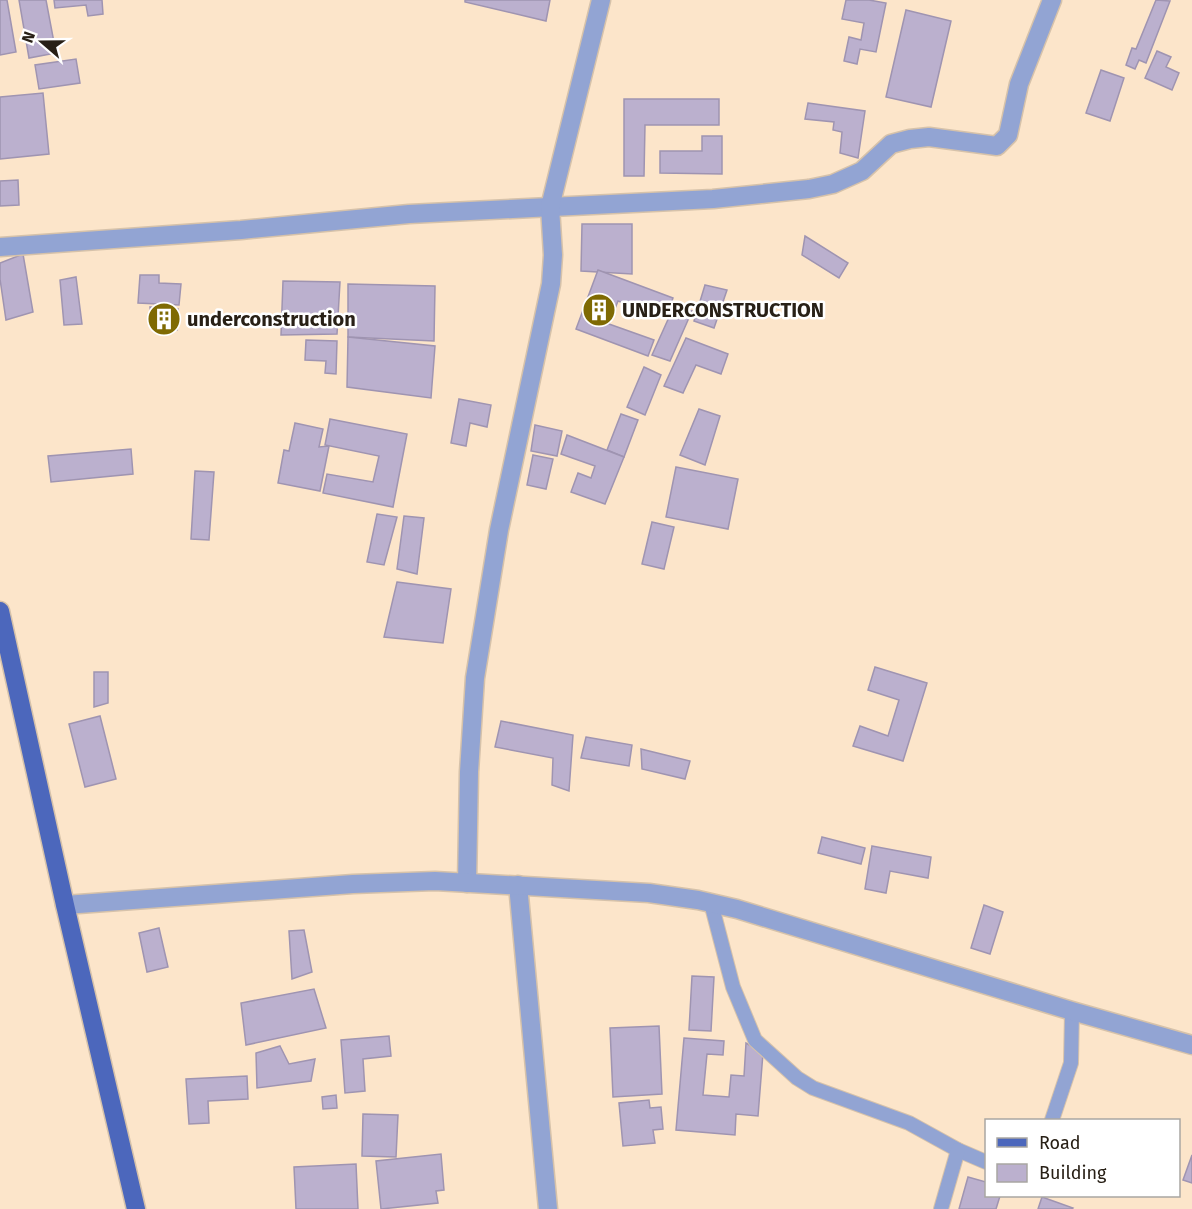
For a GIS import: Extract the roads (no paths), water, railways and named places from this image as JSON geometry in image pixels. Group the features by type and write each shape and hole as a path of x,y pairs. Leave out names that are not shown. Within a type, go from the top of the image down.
{"main road":[{"path":"0,611 65,905 136,1209"}],"street":[{"path":"467,883 469,772 475,678 499,530 551,284 554,255 550,207 601,0"},
{"path":"0,247 241,230 409,214 713,199 809,189 833,184 862,171 891,144 910,139 929,138 996,146 1008,135 1019,84 1052,0"},
{"path":"65,905 353,884 435,881 649,893 711,903 778,921 1072,1011 1192,1045"},
{"path":"518,885 548,1209"}],"lane":[{"path":"711,903 733,987 755,1040 797,1078 813,1088 909,1123 958,1150 985,1161"},
{"path":"1052,1119 1071,1064 1072,1011"},
{"path":"941,1209 958,1150"}],"place":[{"name":"UNDERCONSTRUCTION","path":"599,310"},
{"name":"underconstruction","path":"164,319"}]}
